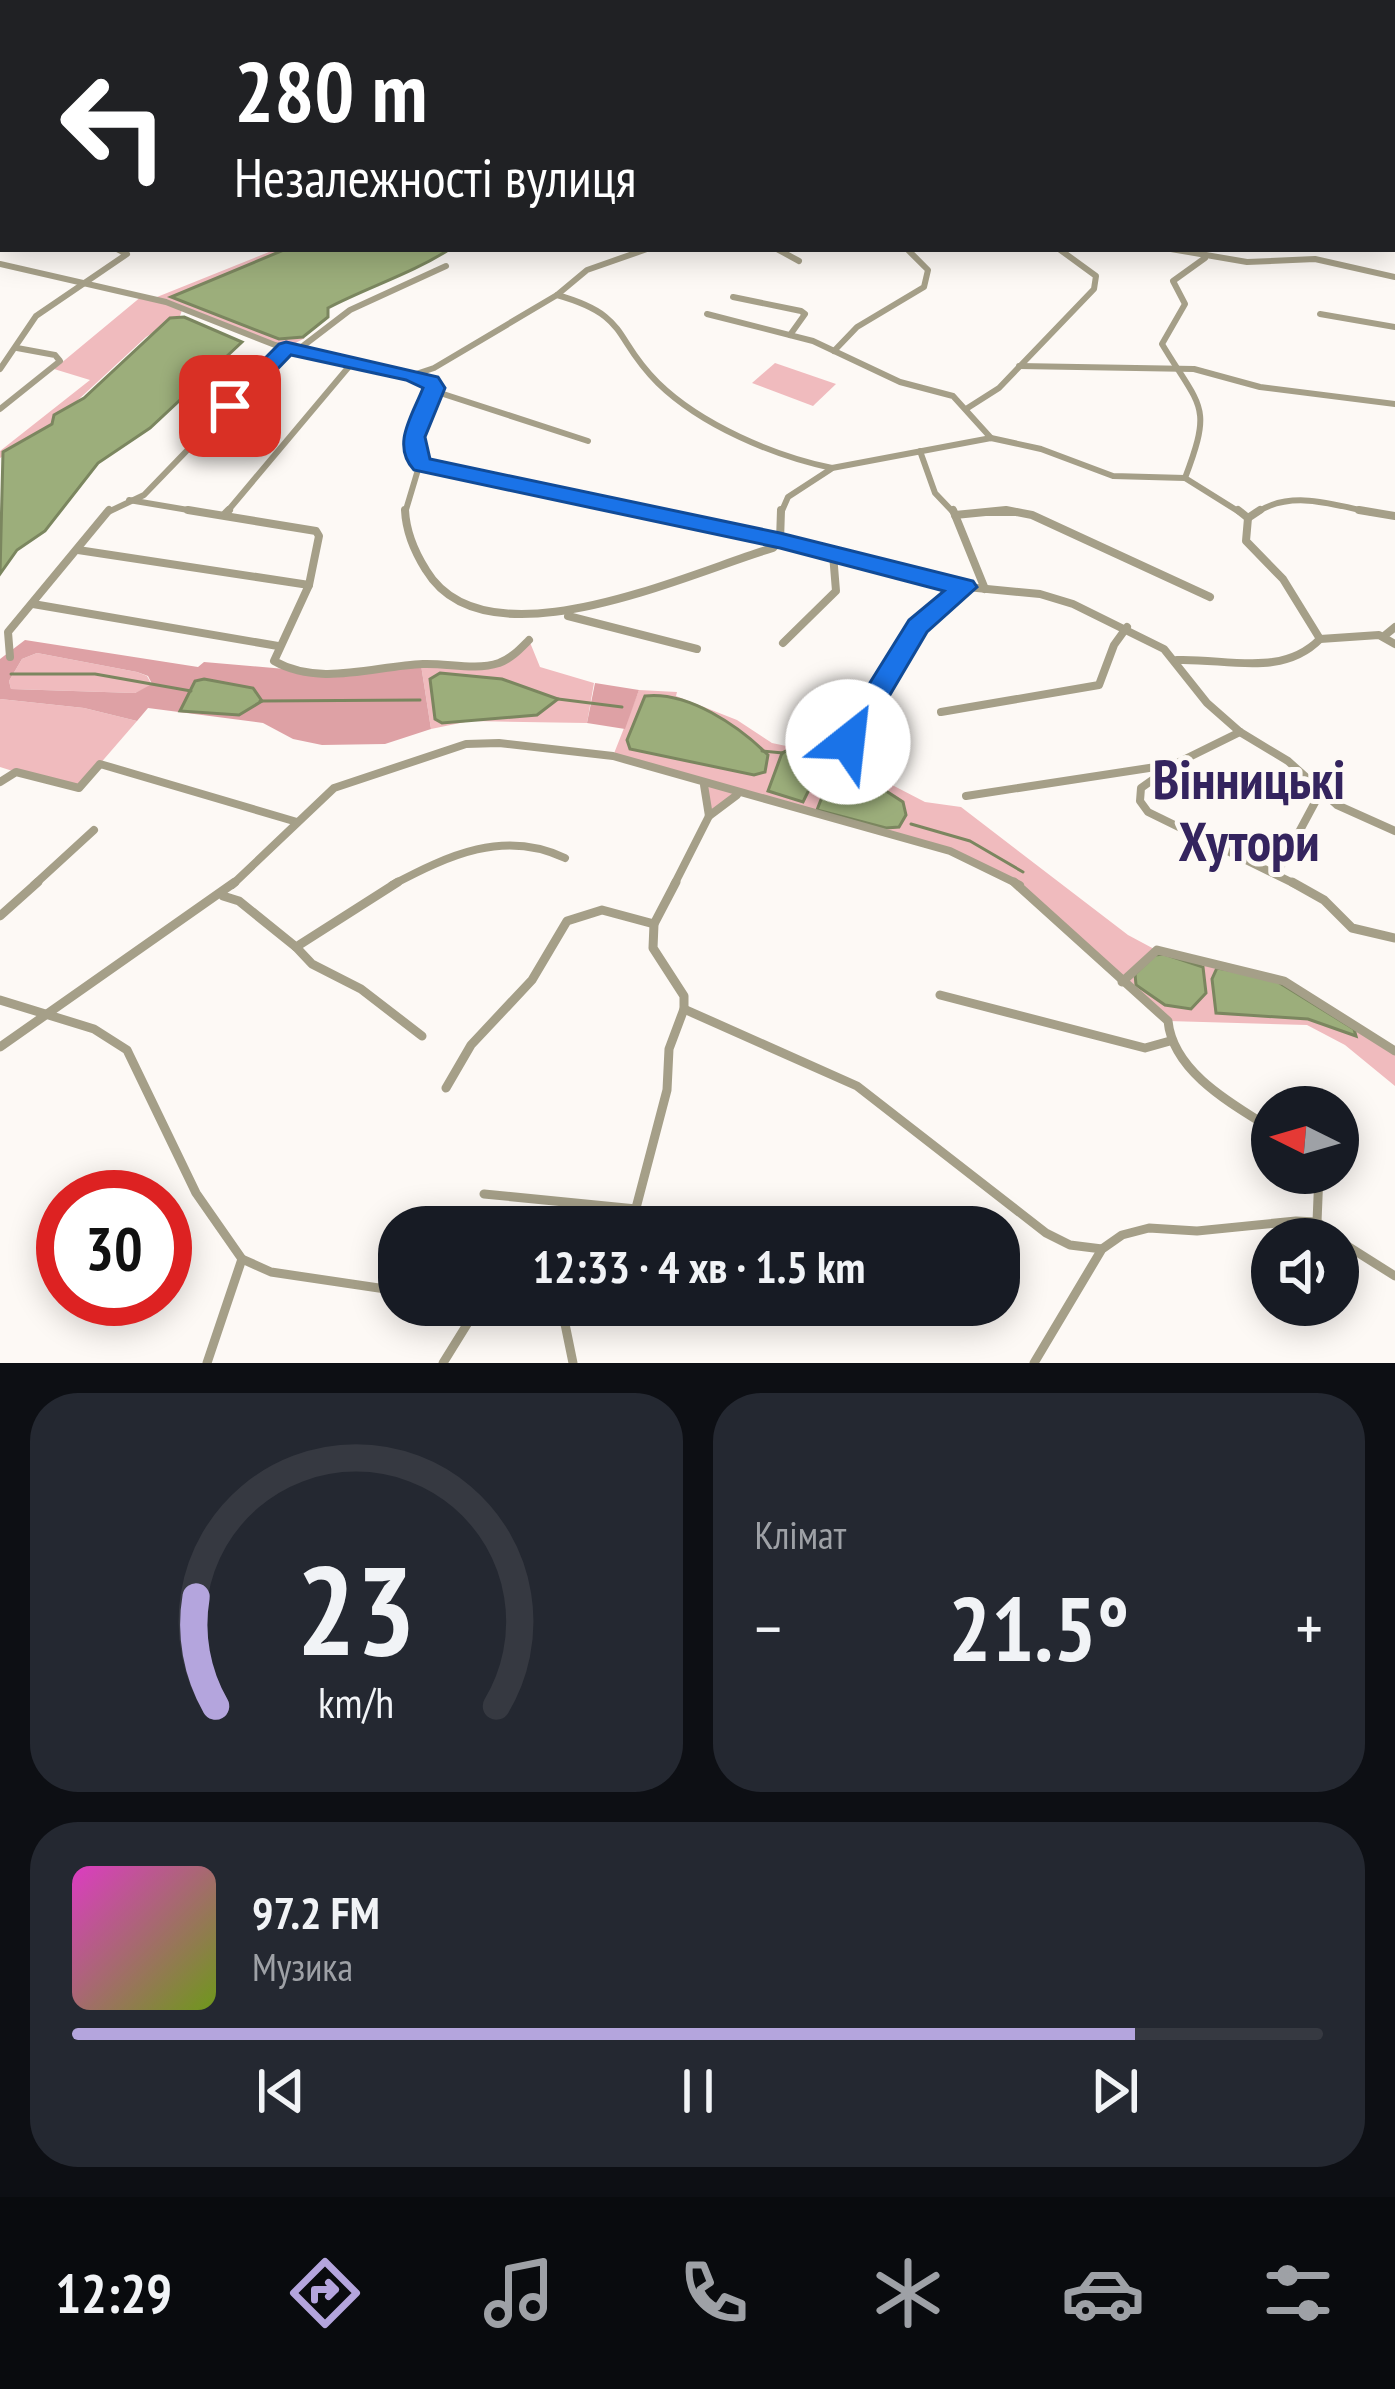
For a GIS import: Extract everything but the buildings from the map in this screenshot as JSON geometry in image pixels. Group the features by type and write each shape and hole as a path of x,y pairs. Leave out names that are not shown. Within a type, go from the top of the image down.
{"street":[{"path":"0,369 36,316 127,252"},
{"path":"412,375 434,368 557,295 587,270 638,252"},
{"path":"782,252 799,261"},
{"path":"834,351 857,327 924,286 928,270 910,252"},
{"path":"966,410 1019,366 1098,282 1063,252"},
{"path":"1181,252 1222,260 1315,259 1395,277"},
{"path":"1222,260 1223,252"},
{"path":"1315,259 1325,252"},
{"path":"1187,254 1195,262"},
{"path":"1185,478 1205,426 1162,344 1185,304 1174,281 1204,258"},
{"path":"0,264 166,302 275,345 430,382 434,391 414,437 420,463 402,519 438,591 450,600 522,616 566,616 697,649"},
{"path":"298,350 350,310 446,266"},
{"path":"557,295 592,304 618,320 652,377 668,392 780,454 832,468"},
{"path":"733,297 805,314 790,335"},
{"path":"707,314 790,335 900,382 953,396 991,438"},
{"path":"1319,314 1395,327"},
{"path":"0,409 60,362 56,355 16,348"},
{"path":"10,657 8,632 111,507 144,494 286,348"},
{"path":"226,514 353,362"},
{"path":"1019,366 1208,371 1260,387 1395,404"},
{"path":"434,391 588,441"},
{"path":"566,616 772,548 780,541 781,508 832,468 991,438 1041,449 1113,476 1185,478 1248,518"},
{"path":"920,452 935,493 956,515 985,589"},
{"path":"420,463 780,541 964,587 1053,597 1127,627 1177,660 1208,703 1240,732 1288,761 1320,794 1395,831"},
{"path":"812,465 815,477"},
{"path":"1320,639 1283,579 1246,541 1248,518 1260,509 1301,499 1395,516"},
{"path":"129,500 316,531 319,536 309,585 274,661 282,668 352,673 421,664 477,666 509,659 529,640"},
{"path":"956,515 1006,510 1032,515 1210,597"},
{"path":"768,535 780,541"},
{"path":"76,550 309,585"},
{"path":"783,643 836,591 833,554"},
{"path":"848,742 918,626 964,587"},
{"path":"32,604 278,646"},
{"path":"941,712 1099,686 1114,645 1127,627"},
{"path":"1384,636 1395,627"},
{"path":"1177,660 1271,663 1339,634 1384,636 1395,644"},
{"path":"1240,732 1174,764 1142,788 1140,801 1148,812 1277,873 1324,900 1352,928 1395,938"},
{"path":"0,1047 221,896 334,788 466,744 499,743 613,756 950,851 994,868 1019,884 1168,1022 1170,1041 1215,1094 1251,1116"},
{"path":"0,782 16,772 80,788 100,764 297,822"},
{"path":"967,796 1174,764"},
{"path":"703,784 710,816"},
{"path":"637,1206 667,1090 669,1049 684,1009 684,996 653,948 654,924 710,816 739,794"},
{"path":"1277,873 1320,794"},
{"path":"0,916 94,830"},
{"path":"296,947 376,892 467,851 530,841 543,843 565,858"},
{"path":"221,896 239,901 312,964 368,994 422,1036"},
{"path":"446,1088 477,1037 532,980 567,921 602,910 654,924"},
{"path":"1122,982 1156,950 1250,969 1318,999 1395,1052"},
{"path":"940,995 1145,1048 1170,1041"},
{"path":"0,1000 105,1034 132,1057 196,1192 242,1259 281,1274 378,1288"},
{"path":"684,1009 844,1079 1046,1233 1070,1245 1102,1249"},
{"path":"484,1194 598,1206"},
{"path":"1034,1363 1102,1249 1139,1229 1251,1227"},
{"path":"1359,1253 1395,1276"},
{"path":"207,1363 242,1259"},
{"path":"443,1363 466,1326"},
{"path":"565,1326 573,1363"}],"shaded area":[{"path":"279,252 171,297 279,339 305,338 286,348 182,310 52,424 0,458 0,451 90,380 54,369 142,296 152,299"},
{"path":"279,252 445,252 328,308 328,317 303,337 279,339 171,297"},
{"path":"184,317 242,342 150,428 98,463 45,531 17,550 0,574 3,452 52,424 54,415 84,398 170,318"},
{"path":"775,363 836,384 813,406 752,383"},
{"path":"25,640 198,667 204,662 319,672 421,665 431,729 385,744 322,745 293,739 263,723 148,708 137,721 84,708 0,699 0,659","holes":["37,653 148,676 152,684 135,693 11,689 9,681 22,659"]},
{"path":"529,640 540,667 594,683 587,723 470,721 431,729 421,665 492,662"},
{"path":"37,653 137,672 152,685 135,693 11,689 9,681 22,659"},
{"path":"440,673 502,679 558,699 537,715 442,723 435,719 430,679"},
{"path":"195,681 253,688 262,701 239,715 180,711"},
{"path":"595,683 639,690 625,729 587,723"},
{"path":"639,690 677,692 676,696 737,720 772,743 838,757 925,802 961,807 1128,935 1156,950 1227,963 1395,1051 1395,1086 1345,1045 1307,1025 1168,1021 1019,884 964,855 739,794 709,816 703,784 613,756"},
{"path":"645,696 678,699 728,722 768,755 765,772 754,775 630,749 627,740"},
{"path":"0,699 84,708 137,721 79,788 70,789 0,767"},
{"path":"788,750 822,763 803,802 768,791 782,753"},
{"path":"849,767 903,802 906,815 899,827 886,828 817,810 832,771"},
{"path":"1155,955 1203,967 1206,993 1191,1009 1165,1005 1136,985 1135,974"},
{"path":"1217,968 1270,977 1354,1029 1356,1036 1308,1019 1216,1013 1212,979"}],"waterway":[{"path":"11,674 95,674 191,691"},
{"path":"558,699 622,707"},
{"path":"260,701 420,700"},
{"path":"762,751 783,753"},
{"path":"911,824 970,841 1023,872"}],"district":[{"name":"Вінницькі Хутори","path":"1249,811"}],"route":[{"path":"230,406 286,348 412,375 434,388 414,437 415,457 422,465 780,541 964,587 918,626 848,742"}]}
